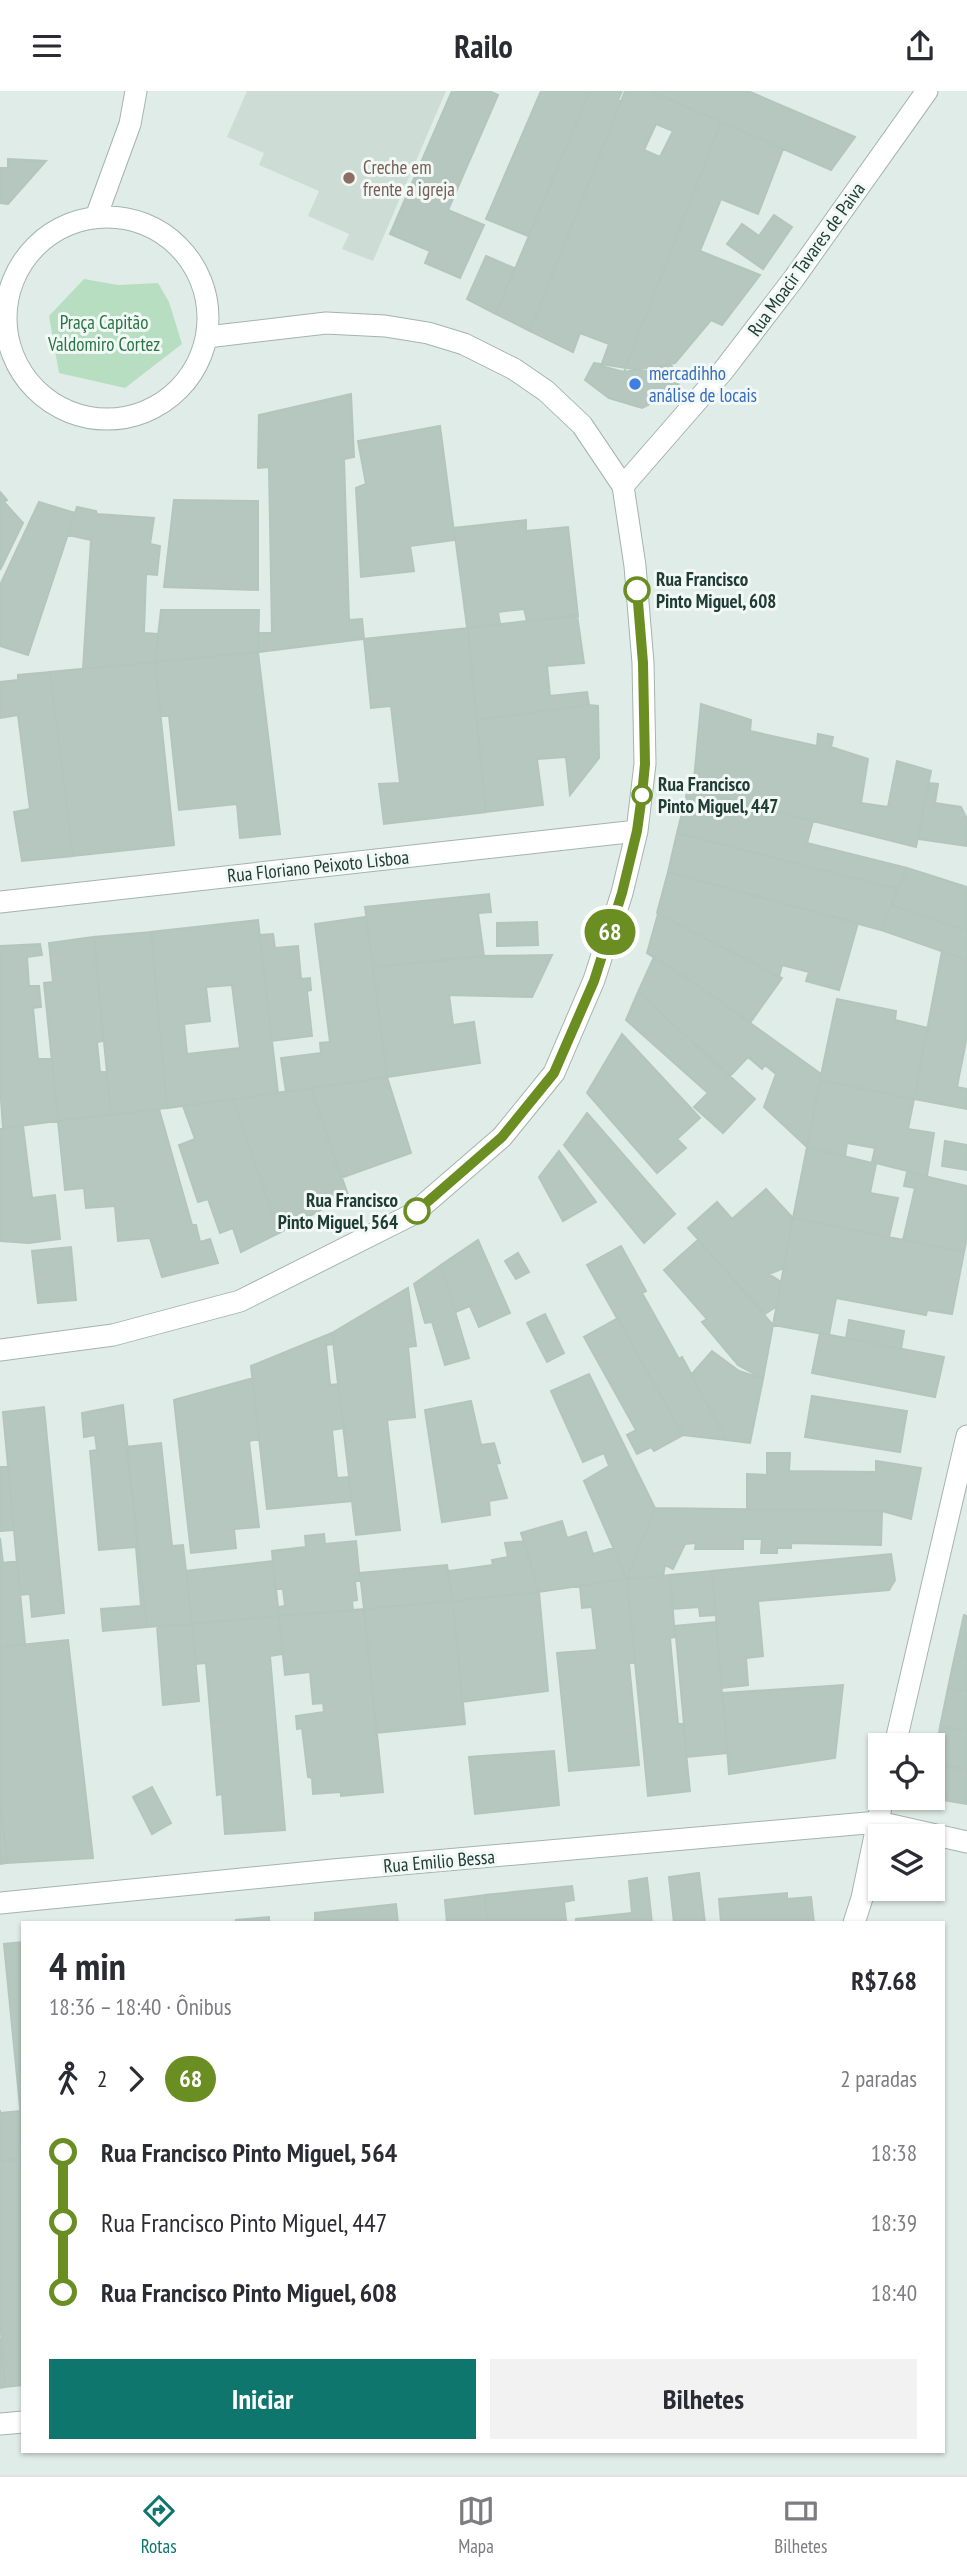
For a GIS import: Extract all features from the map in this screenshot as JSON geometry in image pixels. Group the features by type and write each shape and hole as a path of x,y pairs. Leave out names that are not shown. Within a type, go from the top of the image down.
{"street":[{"path":"96,217 130,124 136,91"},
{"name":"Rua Moacir Tavares de Paiva","path":"623,486 739,351 928,91"},
{"path":"96,217 128,219 158,230 181,250 199,276 208,306 207,337 194,369 173,396 144,413 109,419 75,414 45,399 22,373 8,341 6,307 15,274 36,246 64,226 96,217"},
{"path":"0,1350 113,1335 240,1301 413,1214 502,1137 554,1073 594,981 622,893 637,831 645,764 643,663 635,566 623,486 582,425 546,391 514,369 464,344 428,334 385,327 326,323 207,337"},
{"name":"Rua Floriano Peixoto Lisboa","path":"0,902 637,831"},
{"path":"898,1733 967,1437"},
{"path":"854,1921 880,1810"},
{"name":"Rua Emilio Bessa","path":"0,1903 333,1870 878,1822 967,1842"},
{"path":"0,2424 21,2422"}],"shaded area":[{"name":"Creche em frente a igreja","path":"247,91 446,91 373,261 342,249 349,234 308,216 319,191 259,165 264,153 227,137"}],"green space":[{"name":"Praça Capitão Valdomiro Cortez","path":"84,279 118,285 158,283 169,302 182,344 125,388 59,373 49,316"}],"building":[{"path":"452,91 489,91 498,95 448,210 484,225 460,278 425,263 430,251 390,234"},
{"path":"541,91 590,91 528,236 486,219"},
{"path":"590,91 622,91 618,100 621,102 530,331 496,314"},
{"path":"625,91 649,91 721,122 624,372 601,366 609,344 580,333 573,352 530,331","holes":["656,124 673,131 660,157 644,150"]},
{"path":"651,91 748,91 855,137 831,170"},
{"path":"721,122 783,149 758,214 721,199 700,251 760,275 722,325 711,320 675,363 624,372"},
{"path":"8,159 46,161 8,204 0,203 0,168 8,168"},
{"path":"774,215 792,227 763,269 727,244 742,224 759,236"},
{"path":"486,256 514,268 496,314 467,299"},
{"name":"mercadihho análise de locais","path":"594,363 646,371 671,364 680,389 642,408 609,398 585,380"},
{"path":"351,394 354,457 344,459 349,620 362,619 364,639 258,652 258,633 272,633 269,467 258,468 259,415"},
{"path":"440,426 455,540 410,546 414,571 361,577 356,488 366,484 358,441"},
{"path":"0,492 7,500 4,502 23,523 0,570"},
{"path":"174,500 258,501 258,590 164,587"},
{"path":"39,502 75,513 28,655 0,646 0,585"},
{"path":"77,507 96,511 97,514 154,518 150,544 160,546 157,575 146,574 144,633 158,634 155,662 83,669 91,540 68,535"},
{"path":"526,520 526,531 568,527 578,616 527,621 524,609 498,612 500,624 467,627 454,528"},
{"path":"161,610 259,610 258,652 155,662"},
{"path":"577,615 584,663 547,666 550,696 587,692 589,705 476,720 468,628"},
{"path":"468,628 486,812 384,824 379,784 400,783 391,706 371,708 364,639"},
{"path":"258,652 280,834 240,838 237,804 179,810 169,716 161,716 155,662"},
{"path":"155,662 174,845 73,856 50,672"},
{"path":"50,672 73,856 22,861 14,812 30,809 18,715 0,718 0,682 18,680 18,675"},
{"path":"701,704 751,720 750,731 817,746 818,734 833,737 831,747 868,759 861,803 888,807 897,761 931,771 916,847 693,791"},
{"path":"598,706 599,758 570,795 566,757 537,759 543,805 486,812 476,720"},
{"path":"929,783 938,784 935,803 961,807 967,819 967,846 918,839"},
{"path":"688,789 813,821 807,843 907,868 897,889 677,833"},
{"path":"677,833 897,889 881,930 668,872"},
{"path":"907,868 967,887 967,931 891,905"},
{"path":"668,872 858,923 839,990 806,981 809,972 782,965 779,977 657,913"},
{"path":"489,894 491,912 478,913 484,956 373,967 365,907"},
{"path":"891,905 967,931 967,960 881,930"},
{"path":"658,914 782,978 750,1023 647,953"},
{"path":"366,917 387,1077 286,1092 281,1058 321,1053 320,1043 330,1042 315,924"},
{"path":"258,920 278,1093 167,1108 151,932","holes":["232,985 240,1048 187,1054 184,1024 210,1021 206,987"]},
{"path":"537,922 538,945 497,946 497,923"},
{"path":"151,932 167,1108 111,1115 94,937"},
{"path":"273,934 275,948 298,946 301,979 310,978 311,990 307,991 312,1036 272,1041 260,935"},
{"path":"94,937 103,1041 97,1042 100,1072 107,1072 111,1115 58,1121 44,983 53,982 49,943"},
{"path":"40,944 42,955 27,957 29,986 39,986 41,1007 33,1008 38,1059 52,1059 58,1121 3,1128 0,1085 0,946"},
{"path":"942,951 967,960 967,1036 957,1087 967,1089 967,1109 914,1099"},
{"path":"552,955 532,997 449,995 453,1025 474,1022 480,1063 387,1077 373,967 483,956"},
{"path":"654,957 821,1074 807,1147 764,1107 776,1074 765,1065 762,1069 748,1057 730,1076 638,992"},
{"path":"638,992 755,1099 723,1133 694,1107 708,1093 626,1020"},
{"path":"837,999 896,1011 895,1020 928,1028 914,1099 820,1080"},
{"path":"622,1034 700,1118 677,1139 686,1148 657,1173 587,1093"},
{"path":"387,1077 411,1153 341,1178 311,1088"},
{"path":"820,1080 914,1099 908,1129 934,1133 927,1176 872,1162 875,1148 847,1143 845,1156 807,1147"},
{"path":"311,1088 348,1195 279,1233 233,1099"},
{"path":"233,1099 279,1233 241,1252 233,1228 220,1233 208,1199 198,1202 179,1145 195,1139 183,1106"},
{"path":"159,1109 192,1225 196,1225 200,1242 210,1239 218,1263 162,1277 150,1238 118,1241 115,1206 86,1208 84,1188 65,1190 58,1121"},
{"path":"587,1113 675,1214 644,1243 564,1145"},
{"path":"23,1126 32,1198 55,1195 60,1239 29,1243 0,1241 0,1129"},
{"path":"945,1141 967,1145 967,1170 942,1166"},
{"path":"807,1147 876,1164 870,1193 898,1198 889,1237 793,1218"},
{"path":"559,1151 596,1202 563,1221 539,1177"},
{"path":"907,1172 967,1186 967,1238 964,1252 903,1240 915,1188 904,1186"},
{"path":"766,1189 793,1218 784,1268 769,1274 781,1282 777,1306 765,1314 688,1228 717,1202 732,1219"},
{"path":"793,1218 964,1252 952,1314 927,1310 926,1315 836,1298 829,1335 773,1325"},
{"path":"478,1240 510,1313 479,1327 470,1306 456,1312 441,1265"},
{"path":"698,1240 773,1325 763,1379 738,1365 702,1322 707,1319 664,1270"},
{"path":"621,1246 646,1291 642,1293 679,1359 682,1357 727,1440 683,1435 587,1265"},
{"path":"71,1247 76,1300 38,1303 32,1251"},
{"path":"518,1253 529,1272 516,1279 505,1261"},
{"path":"441,1265 469,1358 445,1365 432,1322 425,1323 414,1284"},
{"path":"408,1288 416,1346 408,1347 415,1417 387,1420 400,1530 356,1535 332,1333"},
{"path":"545,1314 564,1353 547,1362 527,1323"},
{"path":"618,1318 683,1435 654,1451 651,1447 637,1454 627,1435 636,1430 584,1337"},
{"path":"849,1320 904,1331 901,1349 846,1338"},
{"path":"332,1333 334,1344 326,1345 330,1385 338,1384 344,1428 332,1430 337,1478 348,1477 352,1501 267,1509 251,1366"},
{"path":"820,1333 944,1357 935,1397 812,1373"},
{"path":"712,1351 739,1371 763,1379 750,1443 727,1440 691,1375"},
{"path":"589,1374 655,1508 627,1579 584,1481 609,1466 604,1453 583,1462 551,1391"},
{"path":"253,1378 259,1439 249,1441 259,1527 234,1529 236,1548 191,1553 174,1400"},
{"path":"812,1396 907,1411 900,1452 805,1437"},
{"path":"471,1401 481,1445 494,1443 500,1463 496,1464 507,1498 489,1501 490,1515 442,1522 425,1410"},
{"path":"123,1405 147,1627 103,1631 101,1609 141,1606 136,1547 99,1550 90,1451 97,1450 95,1435 84,1437 82,1413"},
{"path":"44,1407 64,1613 32,1617 30,1594 20,1595 3,1412"},
{"path":"161,1443 172,1546 183,1545 192,1624 147,1627 126,1447"},
{"path":"767,1453 790,1453 789,1471 876,1472 876,1461 921,1468 911,1519 882,1511 747,1510 747,1474 767,1475"},
{"path":"0,1467 8,1467 14,1530 0,1531"},
{"path":"655,1508 882,1511 881,1545 791,1543 791,1548 777,1548 777,1553 761,1553 762,1539 743,1539 743,1549 695,1549 696,1543 685,1544 673,1569 665,1565 663,1576 627,1579"},
{"path":"562,1521 567,1538 586,1532 593,1554 613,1548 627,1579 539,1592 521,1533"},
{"path":"324,1534 325,1544 356,1541 360,1581 355,1581 357,1600 352,1601 353,1611 279,1616 278,1607 285,1606 283,1589 275,1589 272,1551 306,1547 305,1536"},
{"path":"0,1538 3,1563 17,1561 25,1644 0,1647"},
{"path":"524,1541 539,1592 453,1601 448,1571 493,1565 492,1560 508,1557 505,1543"},
{"path":"891,1554 895,1580 889,1590 758,1601 763,1656 746,1658 748,1685 722,1688 712,1571"},
{"path":"273,1561 279,1616 192,1624 186,1571"},
{"path":"447,1565 453,1601 364,1609 360,1573"},
{"path":"712,1571 716,1615 700,1616 699,1607 673,1609 670,1575"},
{"path":"670,1575 675,1637 670,1638 678,1724 683,1724 690,1791 648,1796 627,1579"},
{"path":"627,1579 635,1663 629,1663 639,1765 569,1771 557,1653 597,1650 592,1607 582,1608 580,1586"},
{"path":"539,1592 548,1691 462,1702 453,1601"},
{"path":"453,1601 465,1724 376,1733 364,1609"},
{"path":"364,1609 383,1792 341,1796 341,1792 313,1794 312,1778 308,1777 302,1728 297,1729 296,1716 324,1712 323,1703 313,1704 310,1672 285,1675 279,1616"},
{"path":"964,1615 967,1616 967,1657 955,1655"},
{"path":"279,1616 283,1654 270,1656 285,1830 225,1834 222,1794 217,1795 206,1663 196,1664 192,1624"},
{"path":"716,1622 727,1753 687,1757 675,1626"},
{"path":"192,1624 199,1701 163,1705 157,1626"},
{"path":"68,1640 93,1858 7,1863 0,1799 0,1647"},
{"path":"955,1655 967,1657 967,1691 948,1688"},
{"path":"843,1685 835,1758 729,1774 723,1693"},
{"path":"948,1688 967,1691 967,1730 940,1727"},
{"path":"940,1727 967,1730 967,1770 945,1766 945,1733 939,1733"},
{"path":"554,1751 559,1805 475,1814 469,1757"},
{"path":"945,1765 967,1770 967,1804 945,1800"},
{"path":"152,1787 171,1823 152,1834 133,1797"},
{"path":"0,1797 7,1863 0,1864"},
{"path":"699,1873 705,1921 674,1921 669,1877"},
{"path":"647,1878 652,1921 576,1921 632,1913 629,1881"},
{"path":"572,1886 574,1900 564,1902 566,1920 487,1921 485,1895"},
{"path":"787,1893 787,1899 811,1897 814,1921 721,1921 719,1899"},
{"path":"485,1895 487,1921 447,1921 445,1900"},
{"path":"396,1904 398,1921 315,1921 315,1913"},
{"path":"269,1917 269,1921 236,1920"},
{"path":"21,1942 21,2118 4,1944"},
{"path":"20,2111 21,2159 0,2161 0,2113"},
{"path":"21,2159 21,2385 5,2387 0,2319 0,2161"},
{"path":"0,2338 5,2387 0,2388"}],"bus line":[{"name":"68","path":"417,1211 502,1137 554,1073 594,981 622,893 637,831 642,795 645,764 643,663 637,590"}],"place":[{"name":"Creche em frente a igreja","path":"349,178"},
{"name":"mercadihho análise de locais","path":"635,384"},
{"name":"Rua Francisco Pinto Miguel, 608","path":"637,590"},
{"name":"Rua Francisco Pinto Miguel, 447","path":"642,795"},
{"name":"Rua Francisco Pinto Miguel, 564","path":"417,1211"}]}
